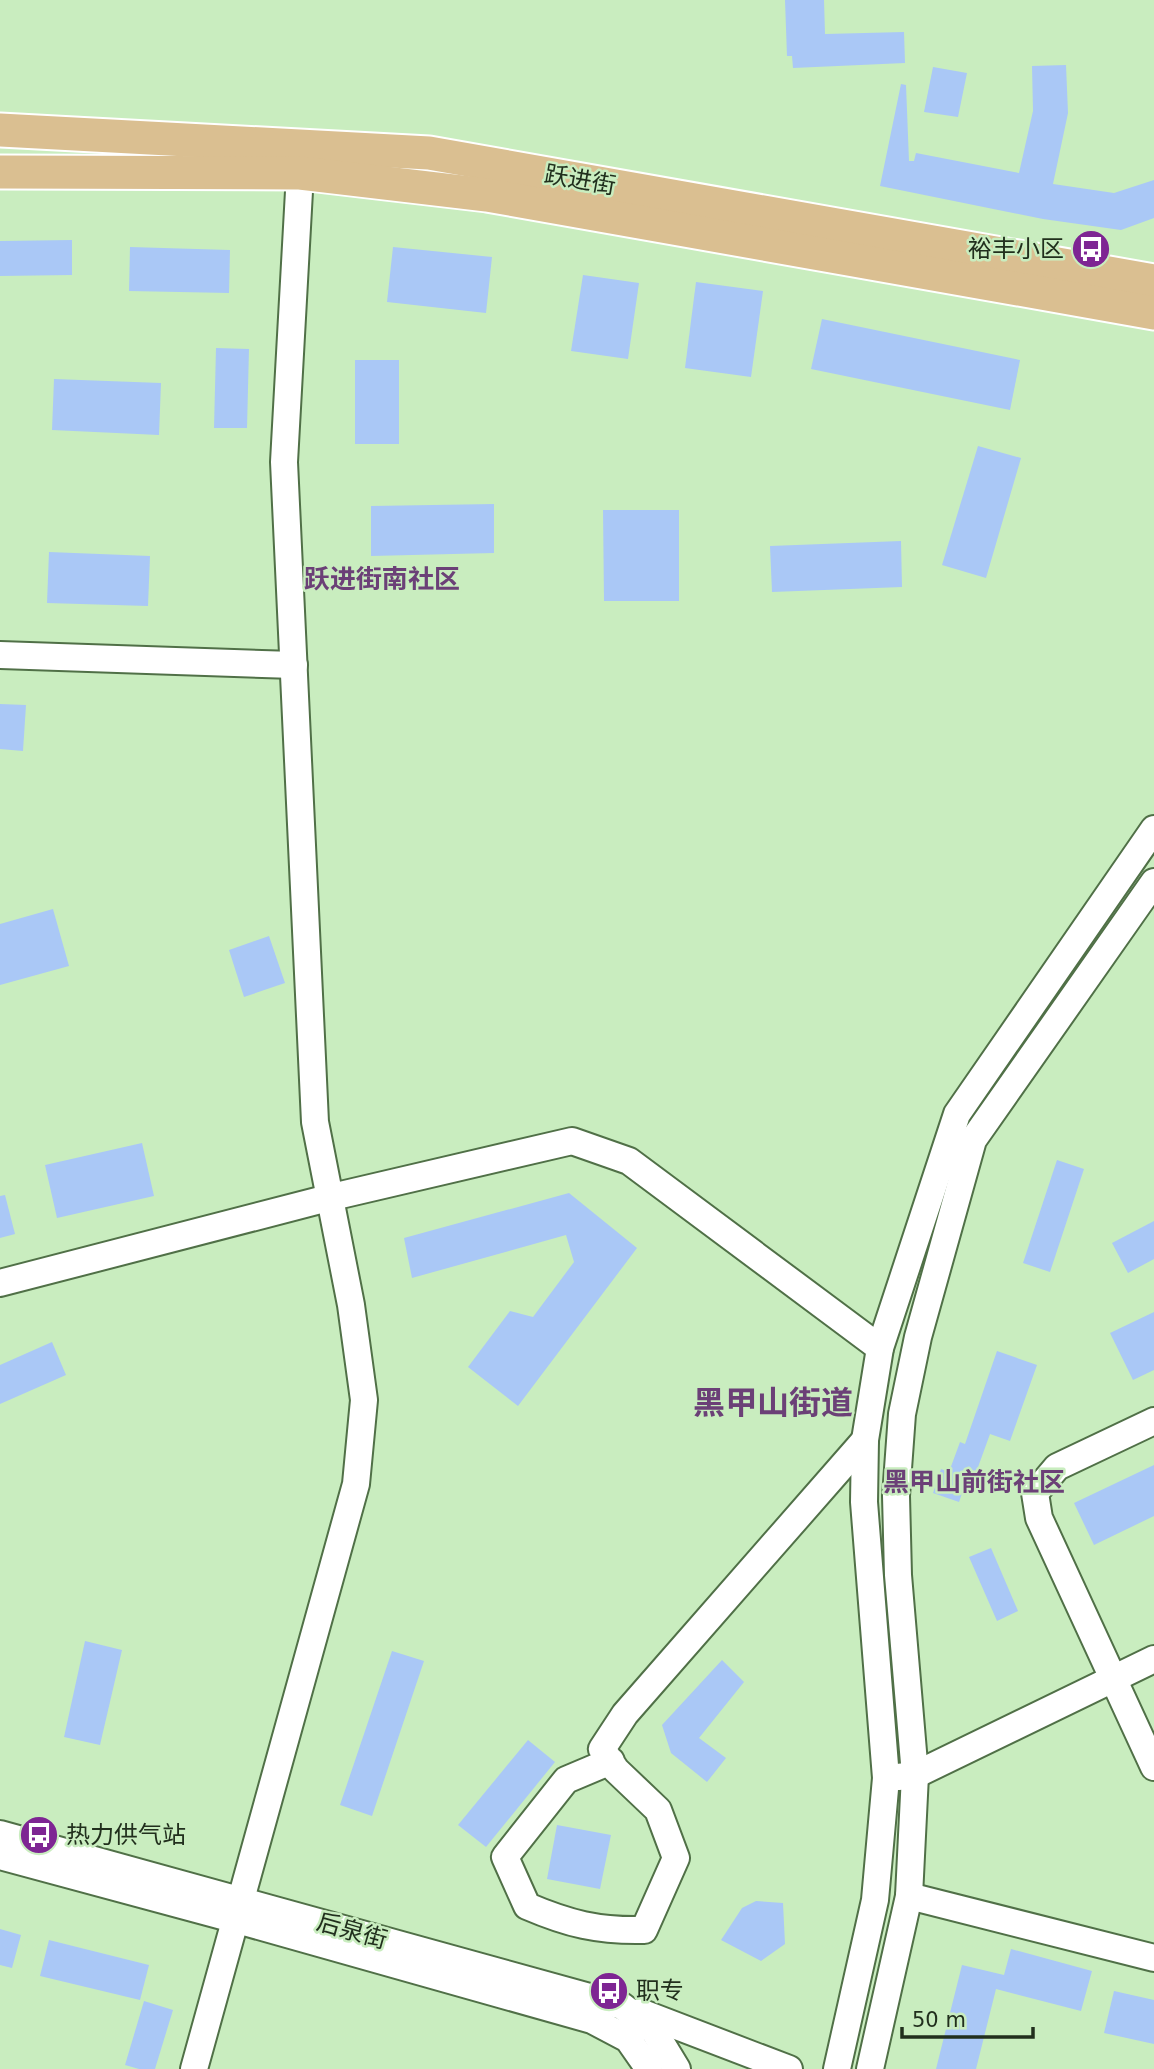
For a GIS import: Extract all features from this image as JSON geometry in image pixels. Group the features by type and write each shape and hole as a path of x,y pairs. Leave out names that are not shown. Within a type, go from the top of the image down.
{"main road":[{"name":"跃进街","path":"0,130 173,139 1154,313"},
{"path":"168,173 183,164 185,148 173,139"},
{"name":"跃进街","path":"0,172 168,173 301,160 429,153 1154,281"}],"street":[{"path":"194,2069 356,1484 364,1400 332,1197 315,1122 284,461 301,160"},
{"path":"0,655 294,665"},
{"path":"837,2069 875,1900 886,1778 864,1502 865,1440 880,1348 957,1114 1154,829"},
{"path":"870,2069 909,1896 915,1775 898,1574 896,1496 902,1414 918,1337 973,1140 1154,882"},
{"path":"0,1283 332,1197 572,1141 629,1161 880,1348"},
{"path":"1154,1421 1057,1467 1035,1493 1039,1517 1154,1767"},
{"path":"611,1761 566,1780 505,1857 527,1906 559,1920 611,1931 644,1930 676,1858 658,1810 616,1770 611,1761 602,1749 625,1714 865,1440"},
{"path":"886,1778 915,1775 1154,1659"},
{"name":"后泉街","path":"0,1834 592,2020 628,2039 649,2069"},
{"name":"后泉街","path":"0,1856 240,1910 622,2006 654,2031 677,2069"},
{"path":"909,1896 1154,1958"},
{"path":"622,2006 789,2069"}],"building":[{"path":"785,0 824,0 825,34 904,32 905,63 793,68 792,56 787,56"},
{"path":"1066,65 1068,113 1053,184 1114,193 1154,180 1154,218 1121,230 1043,219 880,186 901,84 906,85 909,161 914,161 916,153 1019,173 1033,111 1032,66"},
{"path":"933,67 967,73 958,117 924,112"},
{"path":"72,240 72,275 0,276 0,241"},
{"path":"130,247 230,250 229,293 129,291"},
{"path":"393,247 492,257 486,313 387,302"},
{"path":"583,275 639,283 628,359 571,351"},
{"path":"696,282 763,291 751,377 685,368"},
{"path":"822,319 1020,360 1010,410 811,369"},
{"path":"216,348 249,349 247,428 214,428"},
{"path":"355,360 399,360 399,444 355,444"},
{"path":"54,379 161,383 159,435 52,430"},
{"path":"978,446 1021,458 986,578 942,565"},
{"path":"494,504 494,553 371,556 371,506"},
{"path":"603,510 679,510 679,601 604,601"},
{"path":"901,541 902,587 772,592 770,546"},
{"path":"49,552 150,556 148,606 47,603"},
{"path":"0,704 26,705 23,751 0,749"},
{"path":"53,909 69,966 0,985 0,924"},
{"path":"269,936 285,983 244,997 229,950"},
{"path":"142,1143 154,1196 57,1218 45,1165"},
{"path":"1057,1160 1084,1169 1050,1272 1023,1263"},
{"path":"569,1193 637,1248 518,1406 468,1367 510,1311 533,1317 574,1262 566,1235 412,1278 404,1238"},
{"path":"5,1195 15,1234 0,1238 0,1196"},
{"path":"1154,1221 1154,1259 1128,1273 1112,1243"},
{"path":"1154,1312 1154,1370 1133,1380 1110,1333"},
{"path":"52,1342 66,1375 0,1404 0,1365"},
{"path":"997,1351 1037,1365 1010,1441 990,1434 973,1481 967,1479 959,1502 933,1493 941,1469 949,1472 960,1442 965,1444"},
{"path":"1154,1465 1154,1516 1094,1545 1074,1503"},
{"path":"991,1548 1018,1611 997,1621 969,1557"},
{"path":"85,1641 122,1650 100,1745 64,1737"},
{"path":"392,1651 424,1661 372,1816 340,1805"},
{"path":"722,1660 744,1682 699,1738 726,1758 707,1782 671,1753 662,1725"},
{"path":"528,1740 555,1762 486,1847 458,1825"},
{"path":"557,1825 611,1835 600,1889 547,1879"},
{"path":"756,1901 783,1903 785,1944 761,1961 721,1940 742,1908"},
{"path":"0,1929 21,1935 12,1968 0,1965"},
{"path":"49,1940 149,1965 140,2000 40,1976"},
{"path":"1011,1949 1092,1971 1081,2011 996,1989 976,2069 936,2069 962,1965 1004,1975"},
{"path":"1114,1991 1154,2000 1154,2044 1104,2033"},
{"path":"144,2001 173,2010 155,2069 139,2069 125,2065"}],"place":[{"name":"裕丰小区","path":"1091,249"},
{"name":"热力供气站","path":"39,1835"},
{"name":"职专","path":"609,1991"}],"district":[{"name":"跃进街南社区","path":"382,579"},
{"name":"黑甲山街道","path":"773,1403"},
{"name":"黑甲山前街社区","path":"974,1482"}]}
